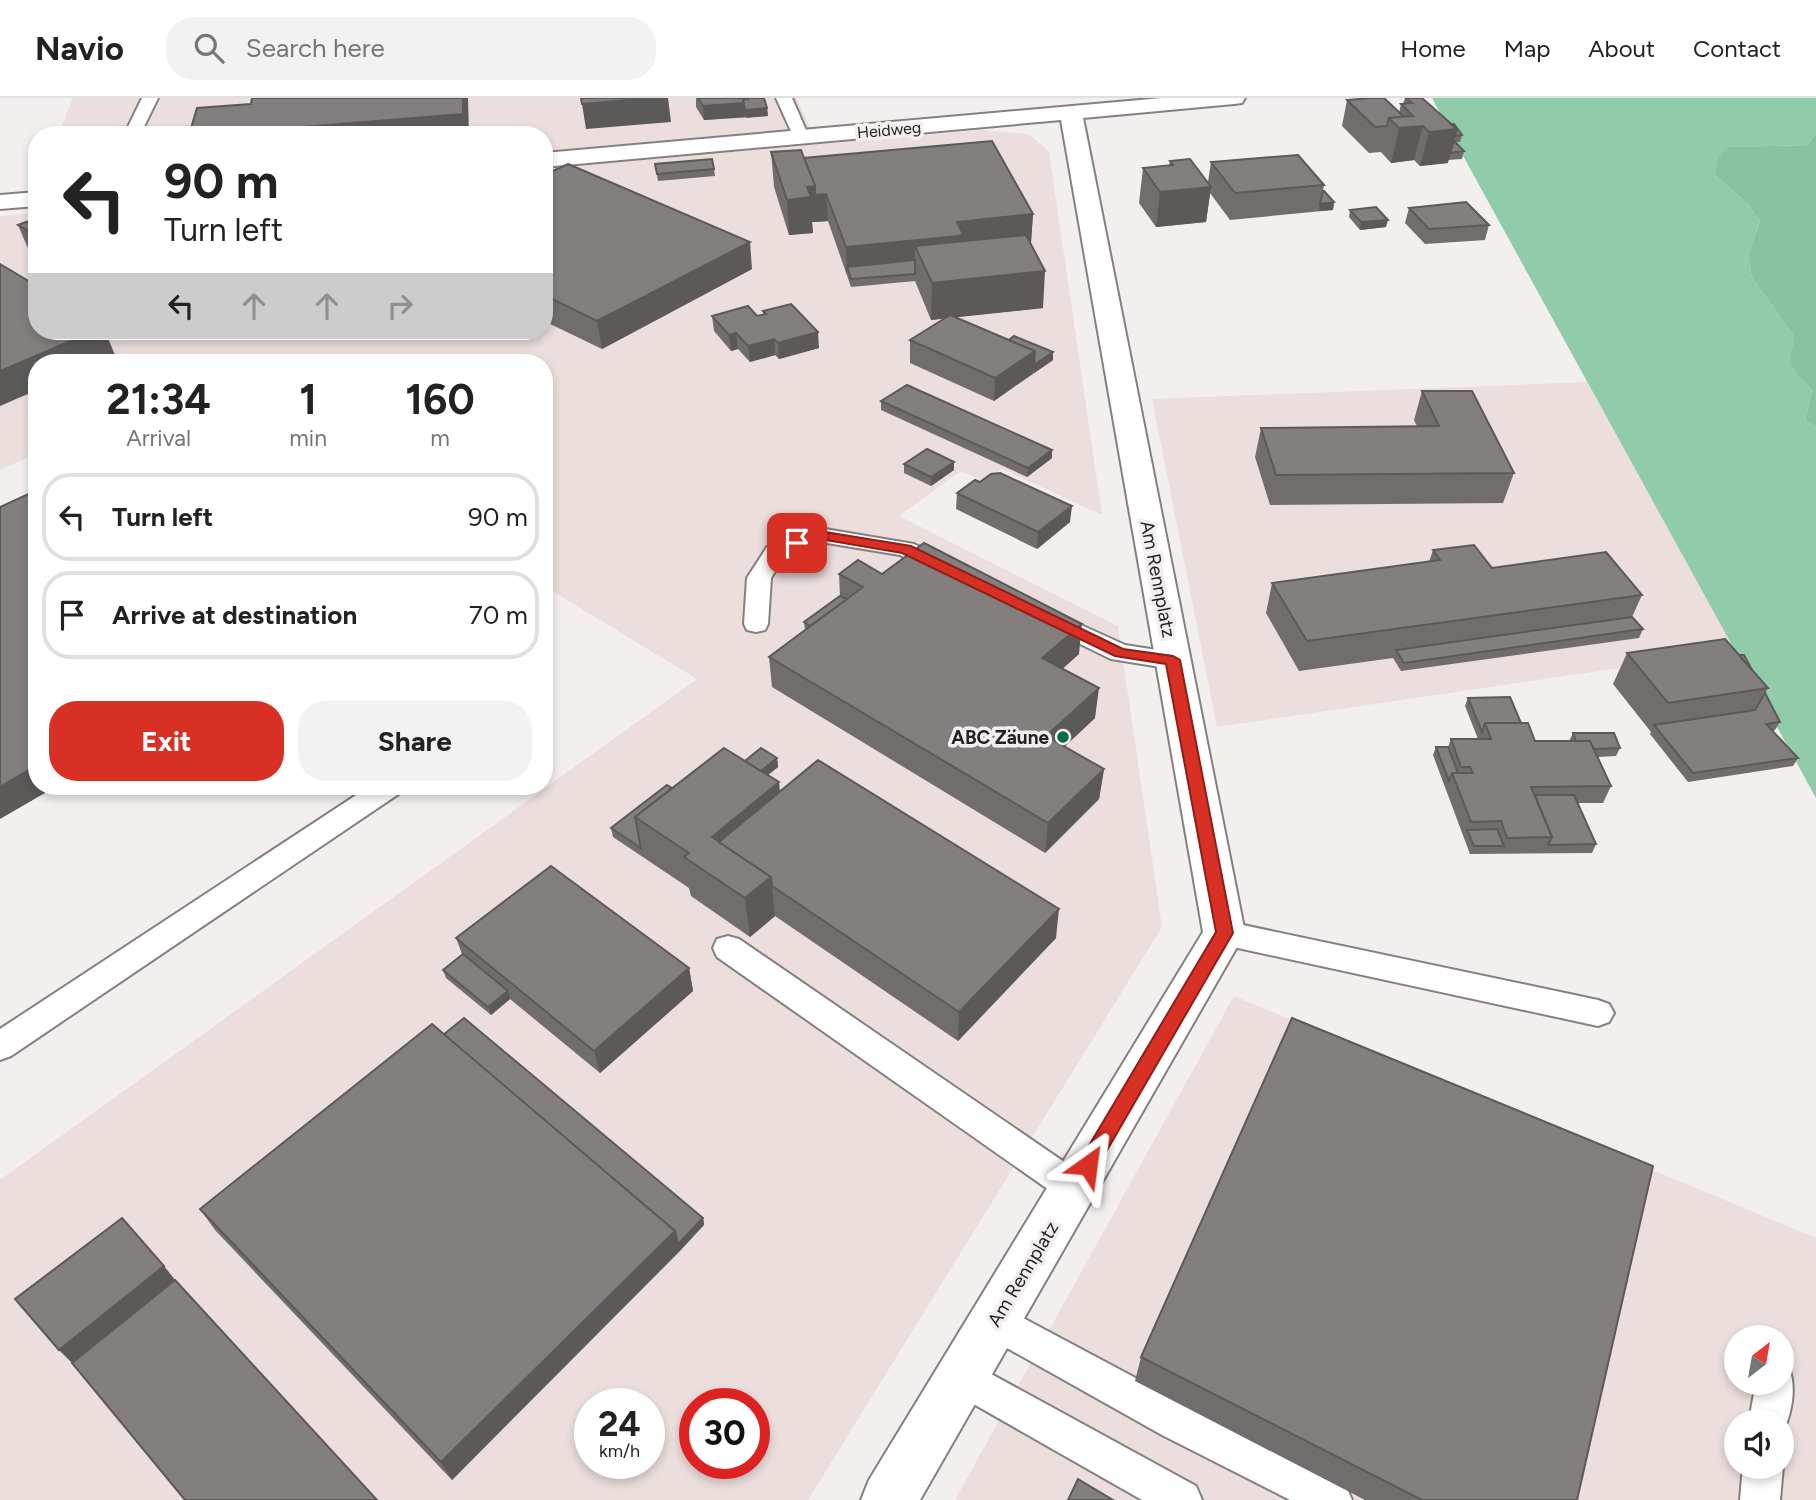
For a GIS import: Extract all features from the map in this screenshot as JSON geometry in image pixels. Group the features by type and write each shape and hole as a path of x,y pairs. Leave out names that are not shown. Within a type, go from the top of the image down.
{"street":[{"name":"Heidweg","path":"553,159 1071,115 1234,98"},
{"name":"Am Rennplatz","path":"889,1500 1224,933 1071,115"},
{"path":"0,202 28,200"}],"lane":[{"path":"136,126 150,98"},
{"path":"784,98 801,137"},
{"path":"756,624 759,578 775,552 819,535 906,549 961,576"},
{"path":"1032,611 1120,653 1173,660"},
{"path":"0,1046 376,795"},
{"path":"1224,933 1598,1013"},
{"path":"728,948 1074,1188"},
{"path":"995,1321 1175,1420 1332,1500"},
{"path":"962,1377 1182,1500"},
{"path":"1760,1500 1762,1479"}],"shaded area":[{"path":"73,98 797,98 810,128 553,150 553,126 62,126"},
{"path":"1432,98 1816,98 1816,133 1807,145 1728,147 1715,175 1748,204 1760,221 1748,255 1752,278 1792,333 1794,343 1791,362 1812,390 1805,420 1816,427 1816,798 1456,143 1460,142 1450,131"},
{"path":"983,130 1028,134 1049,151 1102,515 1002,469 985,482 961,471 899,516 1118,626 1162,927 808,1500 0,1500 0,1180 536,795 553,795 553,783 697,679 553,591 553,354 28,354 28,457 0,470 0,216 28,214 28,340 553,340 553,167"},
{"path":"1816,133 1816,427 1805,420 1812,390 1793,368 1789,356 1794,343 1792,333 1752,278 1748,255 1760,221 1748,204 1715,175 1718,158 1728,147 1807,145"},
{"path":"1587,382 1736,651 1217,727 1152,399"},
{"path":"1234,996 1816,1238 1816,1500 955,1500"}],"building":[{"path":"252,98 463,98 463,114 316,126 192,126 197,108 251,104"},
{"path":"581,98 651,98 582,104"},
{"path":"698,98 743,98 744,103 703,106"},
{"path":"764,98 767,108 745,110 743,100"},
{"path":"1384,98 1404,117 1389,118 1387,126 1375,127 1347,100"},
{"path":"1406,98 1422,98 1457,129 1429,132 1423,126 1399,128 1389,118 1413,116 1401,104 1412,103"},
{"path":"1451,124 1454,124 1462,135 1455,136 1457,129"},
{"path":"992,141 1033,214 957,222 963,234 959,236 846,247 826,194 815,195 815,186 804,158"},
{"path":"1454,141 1464,151 1450,153"},
{"path":"801,150 815,186 807,187 811,197 787,200 771,152"},
{"path":"1298,155 1324,185 1235,193 1211,162"},
{"path":"712,159 714,169 657,174 655,164"},
{"path":"1190,159 1211,187 1160,192 1143,168 1173,165 1170,161"},
{"path":"568,164 750,242 597,321 553,299 553,171"},
{"path":"1324,191 1334,202 1320,204"},
{"path":"1466,202 1489,225 1429,229 1409,208"},
{"path":"1376,207 1388,220 1361,222 1350,210"},
{"path":"28,221 28,231 18,225"},
{"path":"1026,235 1045,271 932,283 915,246"},
{"path":"915,260 915,274 851,279 847,267"},
{"path":"0,264 28,281 28,340 73,340 40,354 28,354 28,359 0,371"},
{"path":"791,304 818,332 778,343 774,339 748,346 736,333 729,335 712,316 748,306 757,316 766,314 763,311"},
{"path":"950,315 1035,351 995,378 910,340"},
{"path":"1014,336 1053,352 1034,365 1035,351 1009,340"},
{"path":"907,385 1052,450 1028,468 881,401"},
{"path":"1422,391 1472,391 1514,473 1276,475 1261,428 1439,426"},
{"path":"927,449 954,462 931,477 904,464"},
{"path":"1000,473 1072,506 1038,532 957,493 975,480 980,482 991,474"},
{"path":"28,494 28,770 0,787 0,507"},
{"path":"924,543 1082,624 1042,658 1099,688 1046,736 1104,769 1048,823 769,657 863,587 839,574 858,560 882,574"},
{"path":"1474,545 1492,568 1606,552 1642,595 1307,641 1272,583 1440,560 1433,550"},
{"path":"840,596 847,599 810,626 804,622"},
{"path":"1632,617 1643,629 1404,663 1396,650"},
{"path":"1725,639 1768,688 1668,703 1627,653"},
{"path":"1739,655 1744,655 1752,670"},
{"path":"1765,693 1780,722 1766,724 1798,758 1693,773 1654,725 1755,710"},
{"path":"1510,697 1521,723 1485,723 1482,732 1468,698"},
{"path":"1485,723 1528,723 1535,741 1590,741 1611,786 1531,787 1552,837 1507,838 1501,821 1471,822 1452,773 1473,773 1470,767 1461,767 1451,739 1491,739"},
{"path":"1573,733 1614,733 1620,748 1594,749 1590,741 1576,741"},
{"path":"1436,747 1448,747 1458,773 1452,773 1449,781"},
{"path":"724,748 779,782 712,837 771,877 745,898 684,857 689,853 635,817"},
{"path":"761,748 777,758 761,771 745,761"},
{"path":"818,760 1059,909 959,1012 772,886 771,877 719,842"},
{"path":"667,785 672,788 635,817 641,848 611,828"},
{"path":"1535,795 1574,795 1596,844 1548,845 1552,837"},
{"path":"1497,829 1504,846 1474,846 1467,830"},
{"path":"551,866 689,968 594,1051 456,938"},
{"path":"463,954 508,991 488,1007 443,970"},
{"path":"464,1018 703,1218 678,1244 675,1231 443,1035"},
{"path":"1292,1018 1653,1166 1577,1500 1422,1500 1141,1357"},
{"path":"432,1024 675,1231 441,1462 200,1209"},
{"path":"122,1218 164,1266 59,1350 15,1299"},
{"path":"175,1280 377,1500 185,1500 72,1363"},
{"path":"1078,1479 1113,1500 1068,1500"}],"place":[{"name":"ABC Zäune","path":"1063,737"}],"route":[{"path":"797,543 819,535 906,549 1120,653 1173,660 1224,933 1088,1165"}]}
